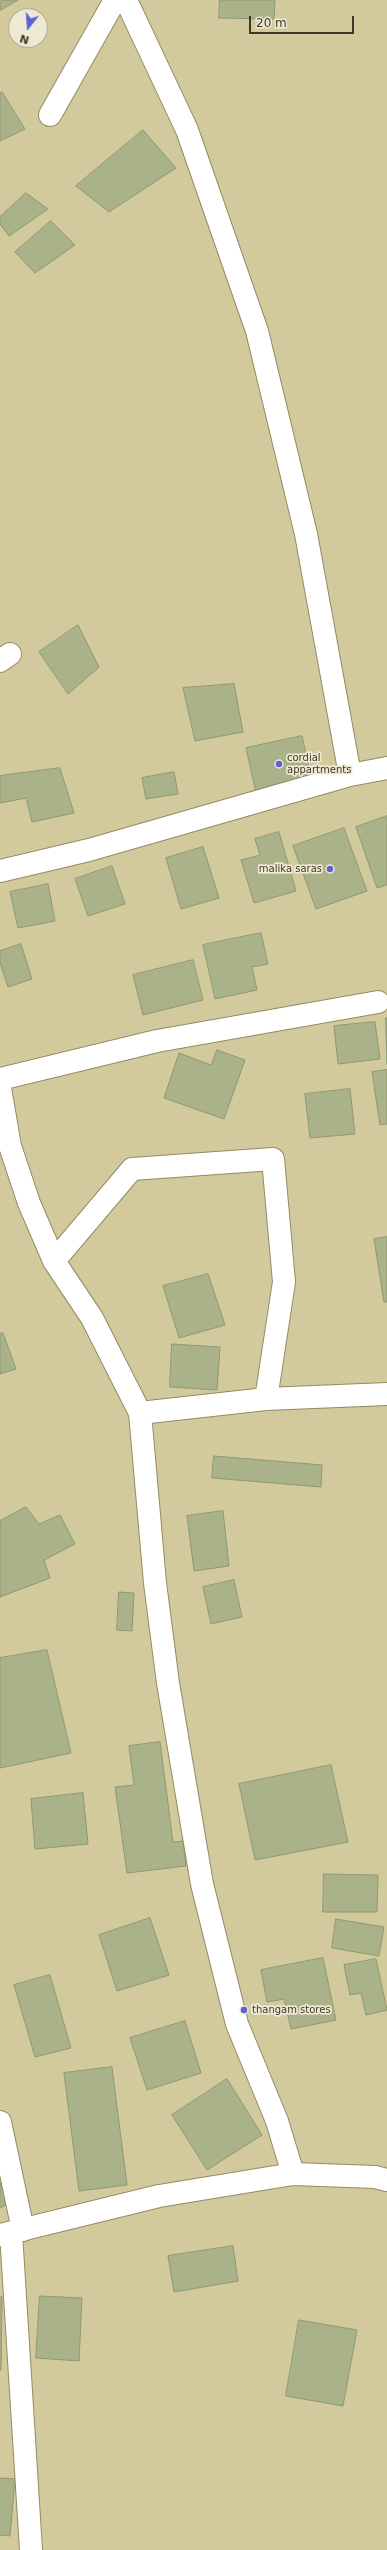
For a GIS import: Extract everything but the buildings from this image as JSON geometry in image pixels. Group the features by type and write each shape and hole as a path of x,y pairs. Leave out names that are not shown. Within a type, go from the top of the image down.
{"street":[{"path":"50,115 115,0"},
{"path":"126,0 187,130 257,331 306,534 350,776"},
{"path":"0,871 89,850 350,776 387,768"},
{"path":"0,1079 157,1041 378,1002"},
{"path":"0,1088 10,1146 29,1203 54,1261 92,1318 140,1413 155,1583 168,1683 202,1884 237,2024 278,2121 293,2174"},
{"path":"54,1261 132,1169 273,1159 284,1282 266,1399"},
{"path":"140,1413 266,1399 387,1394"},
{"path":"0,2122 11,2232 31,2550"},
{"path":"11,2232 160,2196 293,2174 375,2177 387,2180"}],"place":[{"name":"cordial appartments","path":"279,764"},
{"name":"malika saras","path":"330,869"},
{"name":"thangam stores","path":"244,2010"}]}
